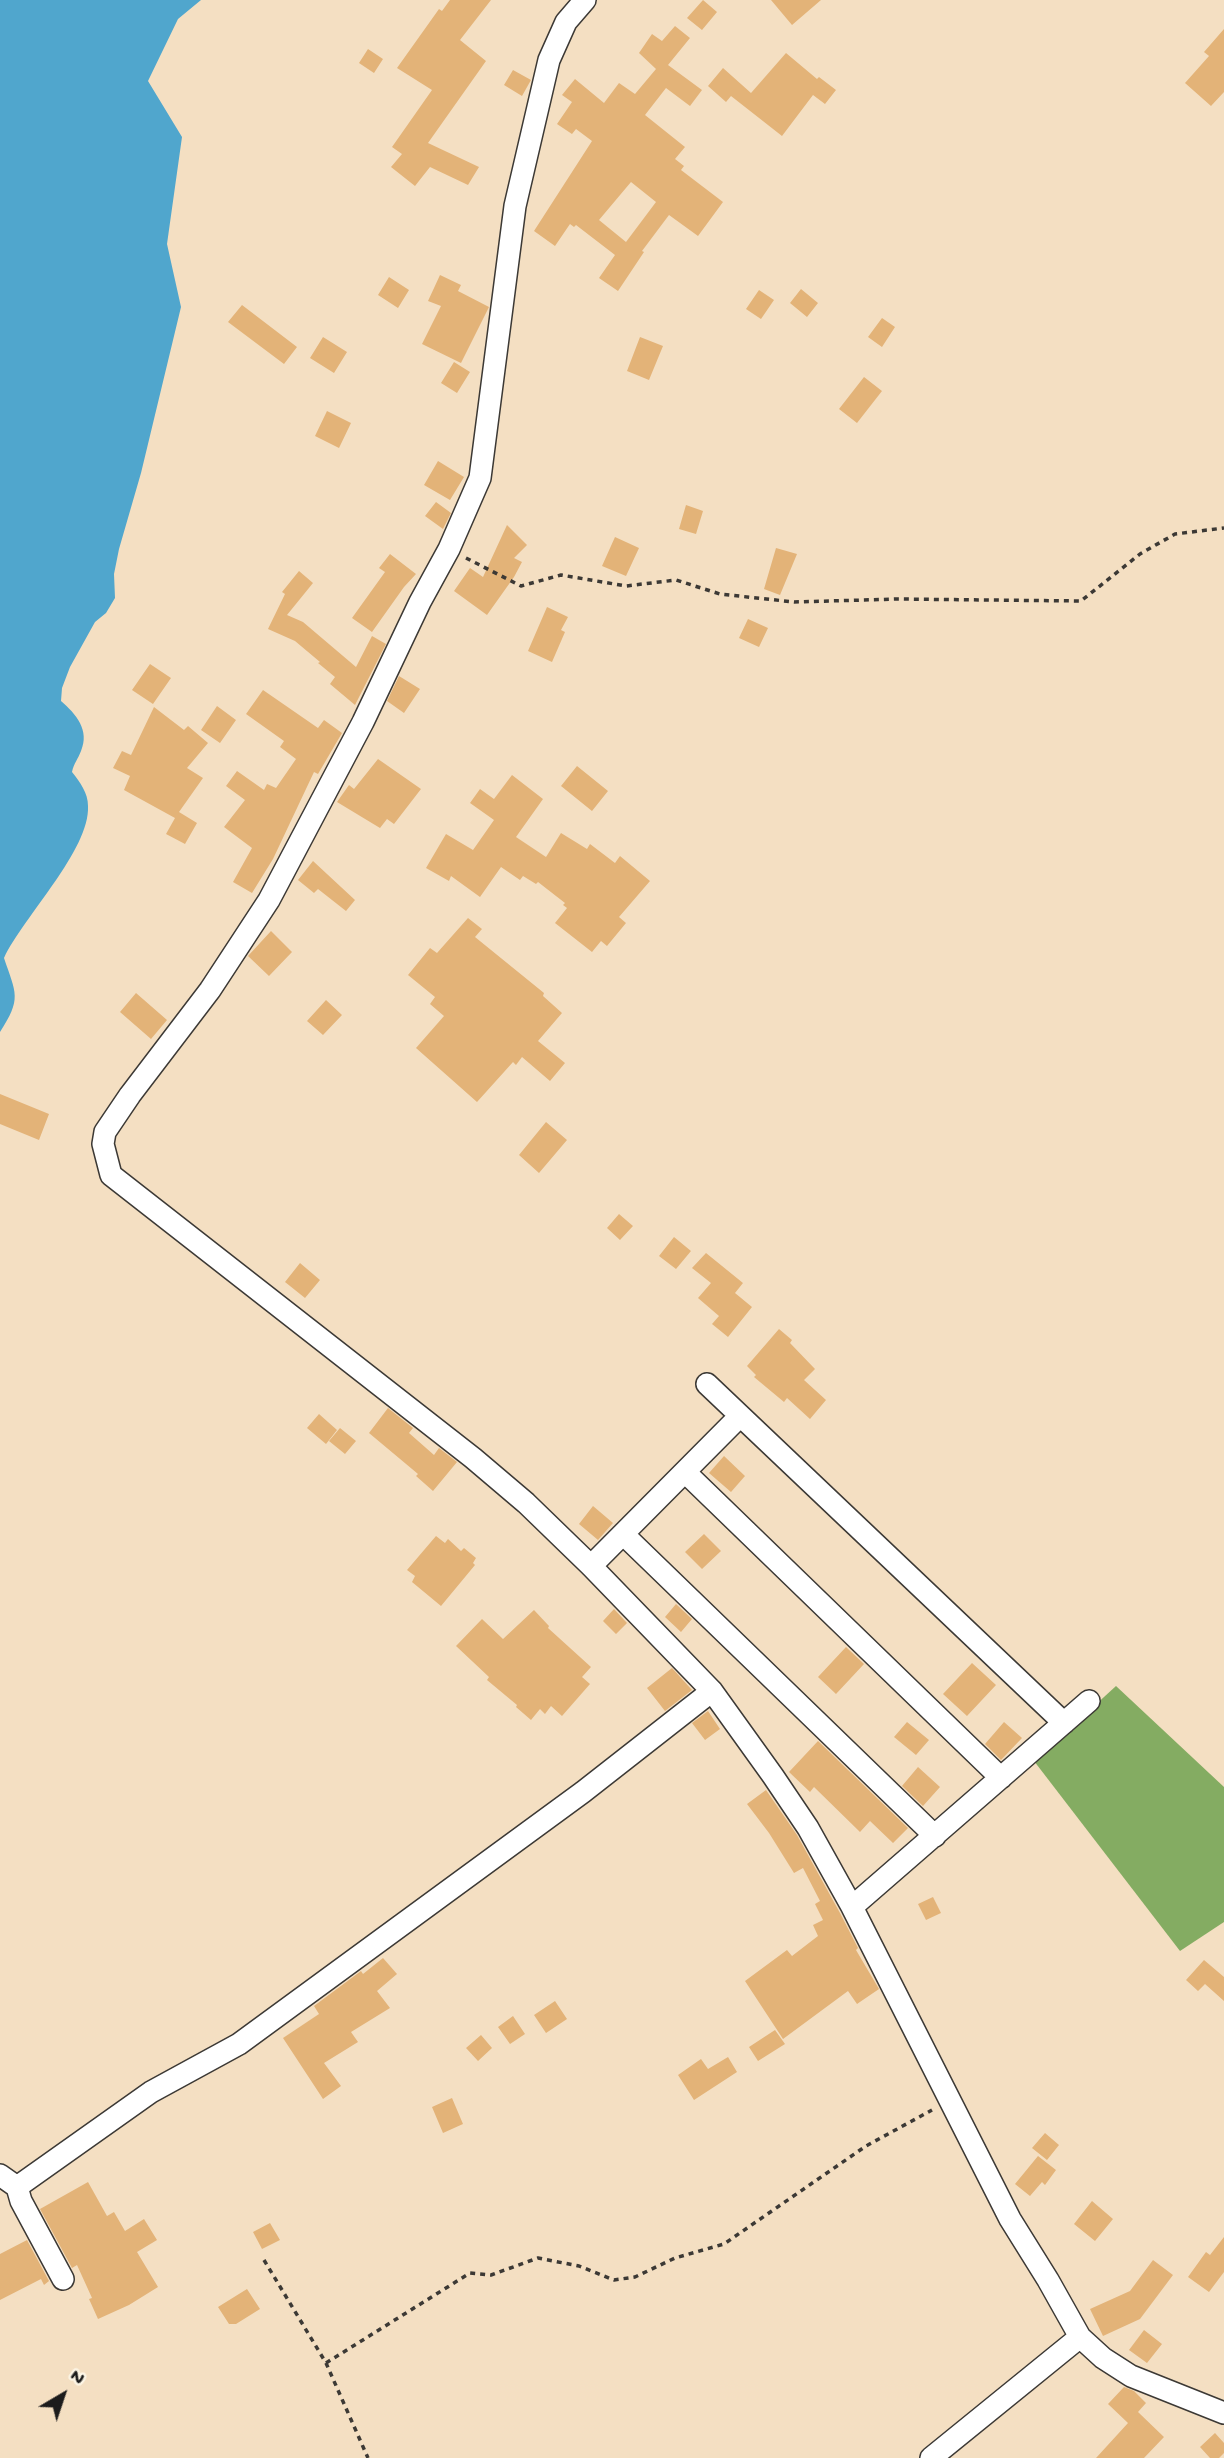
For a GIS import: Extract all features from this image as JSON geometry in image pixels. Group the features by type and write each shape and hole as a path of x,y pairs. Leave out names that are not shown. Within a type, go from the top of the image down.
{"street":[{"path":"585,0 566,23 549,60 515,206 480,478 449,549 420,602 363,722 269,900 211,990 105,1132 103,1144 111,1175 473,1458 526,1503 712,1691 808,1828 852,1907 1010,2219 1080,2337 1103,2358 1130,2376 1224,2413"},
{"path":"707,1384 1064,1723"},
{"path":"591,1566 740,1416"},
{"path":"685,1472 1001,1778"},
{"path":"623,1534 935,1836"},
{"path":"63,2279 8,2181 151,2092 239,2044 583,1792 712,1691"},
{"path":"852,1907 1089,1701"},
{"path":"931,2458 1080,2337"}],"path":[{"path":"449,549 521,586 561,575 626,586 676,580 720,594 794,602 898,599 1081,601 1140,554 1175,534 1224,528"},
{"path":"326,2363 470,2273 491,2275 538,2258 579,2266 614,2280 635,2277 675,2258 724,2244 866,2146 950,2102"},
{"path":"264,2260 326,2363 368,2458"}],"green space":[{"path":"1116,1686 1224,1787 1224,1922 1180,1951 1034,1761"}],"water":[{"path":"0,0 201,0 178,19 148,81 182,137 167,244 181,307 141,473 119,549 114,574 115,598 106,613 95,622 70,667 62,688 61,701 72,711 83,729 81,751 72,772 87,797 86,823 68,862 4,958 15,996 12,1011 0,1032"}],"building":[{"path":"450,0 491,0 460,40 486,61 428,143 479,167 468,185 430,167 415,186 391,167 402,154 392,147 432,90 397,68 439,9 442,11"},
{"path":"703,0 717,12 702,30 687,18"},
{"path":"771,0 821,0 792,25"},
{"path":"675,26 690,38 668,65 702,90 690,106 666,88 645,115 685,147 675,159 684,166 681,170 723,202 698,236 669,215 642,251 644,252 618,291 599,278 615,255 576,225 574,227 570,224 555,246 534,231 592,141 576,129 572,134 557,124 572,102 562,95 575,79 604,103 619,83 635,94 656,69 639,53 652,34 662,41","holes":["631,182 656,202 626,242 599,220"]},
{"path":"1224,29 1224,92 1211,106 1185,83 1209,56 1204,52"},
{"path":"368,49 383,59 374,73 359,63"},
{"path":"786,53 817,79 819,77 836,90 825,104 813,95 782,136 731,96 726,102 708,86 723,68 751,93"},
{"path":"513,70 531,80 522,96 504,85"},
{"path":"440,275 461,285 458,291 489,307 461,363 422,344 441,306 428,301"},
{"path":"389,277 409,290 398,308 378,295"},
{"path":"801,289 818,303 807,317 790,303"},
{"path":"759,290 774,300 761,319 746,309"},
{"path":"242,305 297,347 284,364 228,322"},
{"path":"882,318 895,327 882,347 868,337"},
{"path":"323,337 347,352 334,373 310,358"},
{"path":"640,337 663,346 649,380 627,371"},
{"path":"454,362 470,372 457,393 441,383"},
{"path":"864,377 882,391 857,423 839,409"},
{"path":"327,411 351,423 339,448 315,436"},
{"path":"438,461 464,477 450,500 424,485"},
{"path":"436,502 451,513 443,529 425,516"},
{"path":"686,505 703,511 696,534 679,529"},
{"path":"507,525 527,545 514,558 522,562 487,615 454,591 470,568 483,577"},
{"path":"615,537 639,548 626,576 602,566"},
{"path":"776,548 797,554 780,595 764,589"},
{"path":"390,554 416,574 372,632 352,618 385,572 379,568"},
{"path":"299,571 313,583 287,615 303,622 356,667 372,636 386,644 355,705 330,684 335,677 318,663 320,662 295,641 268,629 285,594 282,592"},
{"path":"547,607 568,617 561,630 565,632 552,662 528,651"},
{"path":"748,619 768,628 759,647 739,638"},
{"path":"150,664 171,678 153,704 132,690"},
{"path":"399,676 420,689 404,713 387,701"},
{"path":"263,690 318,728 324,720 342,733 318,774 314,772 273,859 252,893 233,882 252,848 224,827 245,800 226,786 237,771 264,790 267,784 276,788 296,759 280,747 284,741 246,714"},
{"path":"217,706 236,720 220,743 201,730"},
{"path":"154,707 184,730 188,726 208,743 187,768 203,778 179,812 197,823 185,844 166,834 175,818 124,790 130,776 113,768 122,751 131,755"},
{"path":"378,759 421,789 394,824 387,819 380,828 337,802 349,785 354,789"},
{"path":"577,766 608,791 592,811 561,786"},
{"path":"512,775 543,799 516,837 546,857 561,833 587,849 590,844 615,863 620,856 650,881 619,917 626,923 607,946 601,941 592,952 555,923 567,908 563,905 565,903 538,882 536,884 523,876 520,880 501,867 480,897 451,876 449,881 426,868 446,834 473,850 494,820 470,803 480,789 494,799"},
{"path":"313,861 355,900 346,911 318,889 314,893 298,880"},
{"path":"468,918 482,929 475,937 544,993 543,996 562,1013 538,1041 565,1063 550,1081 522,1057 516,1065 513,1062 477,1102 416,1048 444,1016 430,1004 435,997 408,975 430,948 437,953"},
{"path":"271,931 292,952 269,976 248,956"},
{"path":"136,993 167,1020 151,1039 120,1012"},
{"path":"326,1000 342,1015 323,1035 307,1021"},
{"path":"0,1094 49,1114 39,1140 0,1124"},
{"path":"546,1122 567,1140 539,1173 519,1155"},
{"path":"619,1214 633,1226 620,1240 607,1228"},
{"path":"674,1237 691,1251 676,1269 659,1256"},
{"path":"706,1253 743,1283 735,1293 752,1307 728,1337 712,1324 719,1316 698,1298 711,1283 692,1268"},
{"path":"300,1263 320,1280 305,1298 285,1282"},
{"path":"779,1329 792,1340 790,1343 815,1369 804,1380 826,1400 810,1419 787,1398 784,1402 754,1377 756,1375 747,1366"},
{"path":"388,1408 413,1428 409,1433 434,1455 439,1448 457,1462 433,1491 416,1476 418,1474 369,1433"},
{"path":"319,1414 337,1430 326,1444 307,1428"},
{"path":"340,1428 356,1441 345,1454 329,1441"},
{"path":"724,1456 745,1476 731,1492 709,1473"},
{"path":"593,1506 613,1523 598,1540 579,1524"},
{"path":"704,1534 721,1551 702,1569 685,1552"},
{"path":"436,1536 445,1543 448,1539 461,1551 464,1548 476,1558 473,1563 475,1565 441,1606 412,1582 415,1576 407,1570"},
{"path":"676,1604 692,1619 681,1632 665,1617"},
{"path":"614,1609 627,1623 616,1634 603,1621"},
{"path":"534,1610 548,1628 591,1667 582,1677 590,1684 562,1716 551,1706 545,1714 540,1709 531,1720 487,1680 489,1677 456,1646 482,1619 503,1639"},
{"path":"846,1647 864,1664 836,1694 818,1677"},
{"path":"972,1663 996,1685 967,1716 943,1694"},
{"path":"672,1668 692,1690 665,1711 647,1688"},
{"path":"708,1711 720,1729 705,1740 692,1723"},
{"path":"907,1722 929,1740 916,1755 894,1737"},
{"path":"1004,1722 1022,1738 1001,1760 985,1744"},
{"path":"818,1741 908,1828 893,1843 870,1821 860,1832 814,1787 810,1792 789,1772"},
{"path":"918,1767 940,1787 923,1806 902,1786"},
{"path":"766,1790 797,1835 879,1989 857,2004 848,1991 783,2039 745,1981 787,1950 792,1956 818,1936 813,1925 823,1920 815,1904 820,1901 803,1868 794,1873 747,1804"},
{"path":"933,1897 941,1913 926,1920 918,1904"},
{"path":"383,1958 397,1974 377,1991 390,2008 351,2032 358,2042 324,2063 341,2086 323,2099 283,2038 319,2014 314,2006"},
{"path":"1204,1960 1224,1977 1224,2001 1205,1984 1198,1991 1186,1980"},
{"path":"555,2001 567,2019 546,2033 534,2015"},
{"path":"513,2016 525,2034 510,2044 498,2027"},
{"path":"775,2030 785,2044 758,2061 749,2047"},
{"path":"481,2035 492,2048 478,2061 466,2048"},
{"path":"728,2057 737,2072 694,2100 678,2075 701,2059 708,2069"},
{"path":"452,2098 463,2124 443,2133 432,2107"},
{"path":"1045,2133 1059,2145 1047,2160 1032,2148"},
{"path":"1038,2156 1056,2170 1045,2185 1042,2182 1030,2196 1015,2184"},
{"path":"88,2182 107,2216 114,2212 125,2231 144,2219 157,2240 137,2252 158,2287 129,2305 98,2319 77,2265 72,2268 40,2209"},
{"path":"1092,2201 1113,2219 1095,2241 1074,2224"},
{"path":"270,2223 280,2240 262,2249 253,2232"},
{"path":"1224,2237 1224,2272 1209,2292 1188,2277 1206,2252 1210,2255"},
{"path":"27,2240 49,2281 44,2285 41,2279 0,2300 0,2254"},
{"path":"1153,2260 1173,2275 1140,2319 1103,2336 1090,2309 1130,2291"},
{"path":"247,2289 260,2309 236,2324 229,2324 218,2307"},
{"path":"1144,2330 1162,2344 1147,2363 1129,2350"},
{"path":"1124,2387 1134,2391 1146,2403 1138,2412 1164,2437 1144,2458 1096,2458 1128,2423 1108,2404"},
{"path":"1215,2433 1224,2443 1224,2453 1219,2458 1210,2458 1200,2447"}]}
